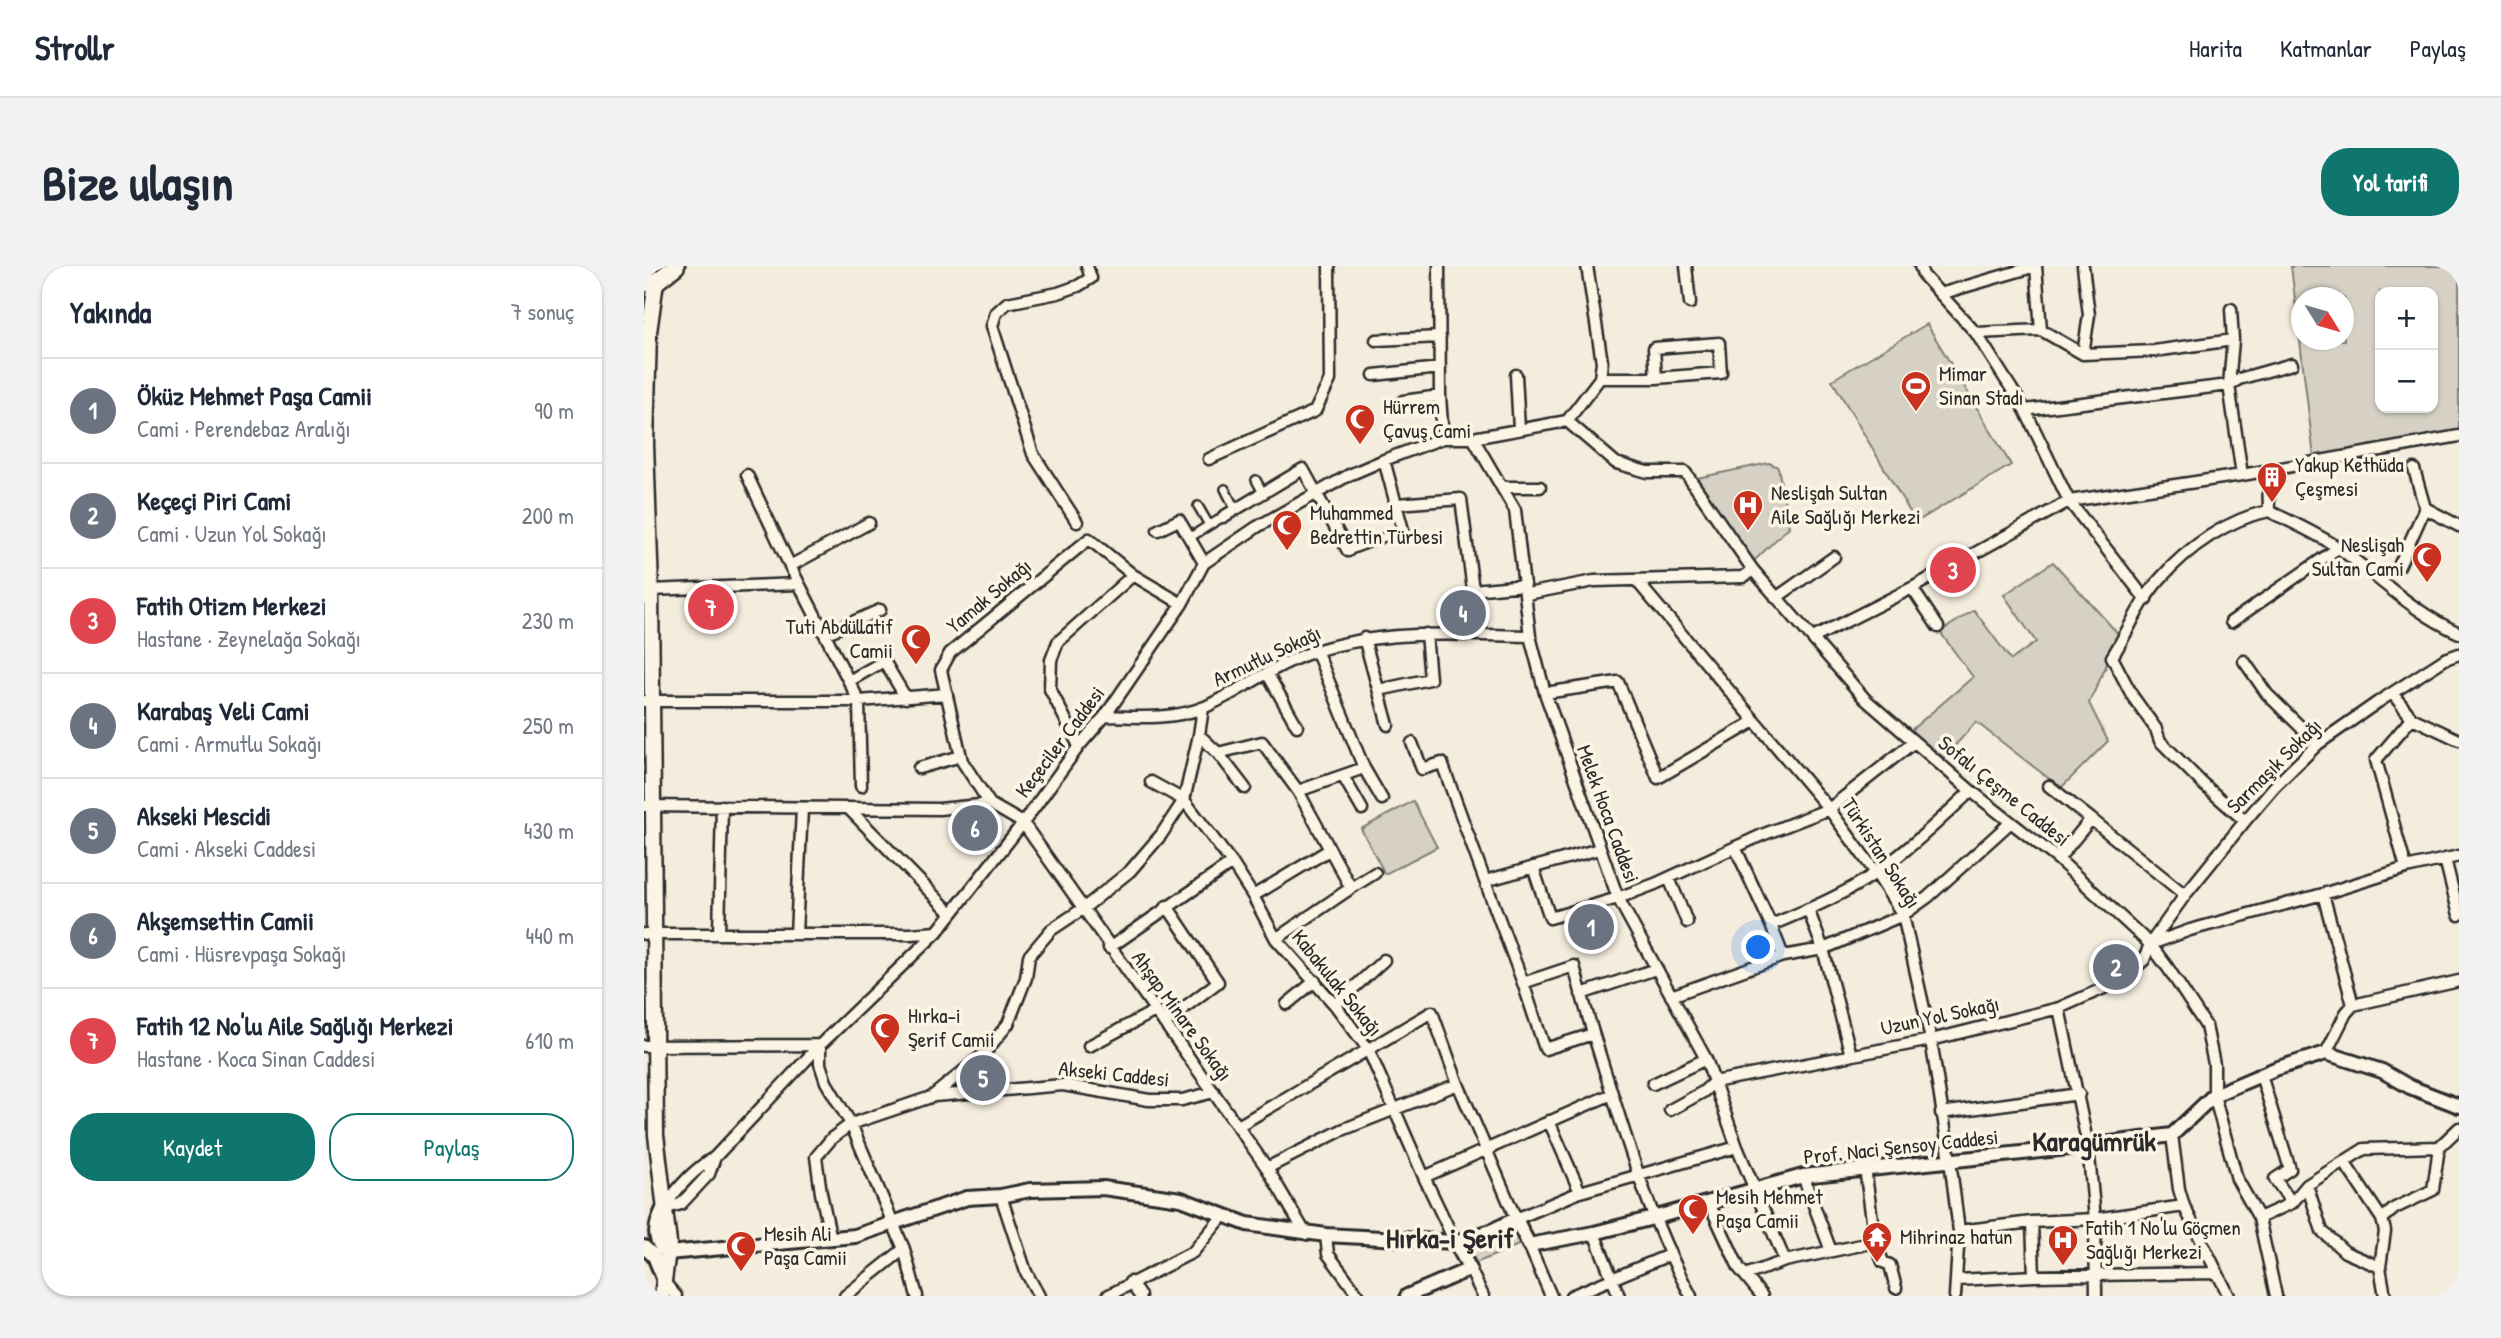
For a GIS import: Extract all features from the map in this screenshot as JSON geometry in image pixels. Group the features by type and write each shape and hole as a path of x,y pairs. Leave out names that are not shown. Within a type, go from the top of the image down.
{"main road":[{"path":"663,1289 668,1231 650,1135 646,444 650,283 676,266"}],"street":[{"path":"1077,522 1032,454 992,326 996,313 1007,303 1078,286 1091,278 1087,266"},
{"path":"1209,459 1315,411 1330,380 1329,266"},
{"path":"1439,266 1443,438 1473,438 1567,421 1600,378 1602,362 1587,266"},
{"path":"1686,266 1690,303"},
{"path":"1920,266 1923,275 1976,333 2025,410 2070,501 2146,600"},
{"path":"1940,294 2036,266 2041,330"},
{"path":"2083,266 2089,314 2083,354"},
{"path":"2231,309 2233,340 2229,385 2242,475"},
{"path":"1976,333 2041,330 2083,354 2154,351 2233,340"},
{"path":"1377,340 1440,337"},
{"path":"1600,378 1656,378 1721,373 1719,343 1654,348 1656,378"},
{"path":"2025,410 2229,385 2239,379 2292,364"},
{"path":"1374,375 1440,368"},
{"path":"1516,375 1519,429"},
{"path":"1403,401 1440,396"},
{"name":"Sofalı Çeşme Caddesi","path":"1567,421 1616,463 1647,472 1685,472 1753,570 1865,699 1971,791 2058,859 2150,944 2206,1026 2214,1064 2214,1095 2237,1179 2259,1218 2276,1296"},
{"path":"1813,638 2070,501 2242,475 2459,436"},
{"name":"Keçeciler Caddesi","path":"663,1209 700,1165 715,1157 820,1045 937,932 1023,823 1079,746 1105,716 1182,604 1204,563 1257,527 1318,495 1349,475 1443,438"},
{"name":"Melek Hoca Caddesi","path":"1473,438 1515,510 1531,636 1545,693 1618,898 1706,1059 1737,1147 1785,1261"},
{"path":"1189,538 1303,469 1348,551 1402,530 1384,460"},
{"path":"2399,566 2425,508 2414,469"},
{"path":"2268,470 2269,511"},
{"path":"747,475 798,584 859,701 861,786"},
{"path":"1256,480 1263,493"},
{"path":"1502,487 1540,487"},
{"path":"1225,489 1235,509"},
{"path":"1397,504 1461,499 1473,590 1526,589 1594,580 1743,577 1753,570"},
{"path":"1189,538 1209,525 1198,506"},
{"path":"2425,508 2455,524"},
{"path":"2245,821 2160,741 2156,729 2133,697 2112,657 2160,580 2190,551 2223,528 2256,513 2269,511 2338,548 2383,581 2405,602 2435,623 2459,633"},
{"path":"1158,530 1179,520 1204,563"},
{"path":"790,566 869,523"},
{"name":"Yamak Sokağı","path":"1023,823 990,804 961,756 941,670 950,653 1088,539 1133,575 1182,604"},
{"path":"2231,622 2338,548"},
{"path":"1776,598 1834,556"},
{"path":"1079,746 1050,688 1051,660 1058,642 1133,575"},
{"name":"Türkistan Sokağı","path":"1636,580 1829,809 1903,915 1931,1040 1950,1160 1959,1231 1955,1296"},
{"path":"648,590 798,584"},
{"path":"1912,587 1938,627"},
{"path":"825,634 880,610"},
{"path":"1379,690 1430,679 1426,634"},
{"name":"Armutlu Sokağı","path":"1105,716 1161,718 1203,708 1316,650 1364,638 1426,634 1531,636"},
{"path":"1364,638 1388,725"},
{"path":"1316,650 1364,768 1382,799"},
{"name":"Sarmaşık Sokağı","path":"2150,944 2185,895 2245,821 2274,787 2318,744 2392,692 2445,659 2459,654"},
{"path":"849,681 884,660 906,698"},
{"path":"2244,661 2267,694 2318,744"},
{"path":"1267,673 1297,726"},
{"path":"1545,693 1618,682 1658,778 1755,721"},
{"path":"2392,692 2412,718 2459,740"},
{"path":"648,701 859,701 947,694"},
{"path":"934,1096 982,1056 1008,1024 1026,978 1029,956 1051,930 1084,908 1130,871 1161,835 1184,800 1203,708"},
{"path":"2406,868 2376,760 2412,718"},
{"path":"1199,735 1218,753 1245,788"},
{"path":"1218,753 1262,742 1298,791 1351,888"},
{"path":"1533,867 1550,918 1618,898 1829,809 1914,742"},
{"path":"1412,743 1422,769 1442,763 1545,1049 1593,1034"},
{"path":"919,768 961,756"},
{"path":"1298,791 1364,768"},
{"path":"1343,776 1362,809"},
{"path":"1151,782 1184,800"},
{"path":"2049,786 2185,895"},
{"path":"1771,925 1876,873 1928,832 1971,791"},
{"name":"Kabakulak Sokağı","path":"1184,800 1254,896 1276,939 1335,1005 1367,1049 1455,1242"},
{"path":"649,806 850,810 939,809 990,804"},
{"path":"719,934 722,806"},
{"path":"796,934 803,808"},
{"path":"850,810 951,913"},
{"path":"2058,859 2091,820"},
{"path":"1671,996 1783,956 1823,949 1903,915 1928,897 2011,822"},
{"name":"Ahşap Minare Sokağı","path":"1023,823 1267,1168 1306,1234"},
{"path":"1735,847 1783,956"},
{"path":"1485,881 1600,849"},
{"path":"1254,896 1329,850"},
{"path":"2150,944 2406,868 2459,856"},
{"path":"2445,859 2459,915"},
{"path":"1109,948 1232,863"},
{"path":"1276,939 1375,873"},
{"path":"1670,878 1687,922"},
{"path":"2323,894 2353,1005"},
{"path":"1164,1023 1218,982 1167,906"},
{"path":"1808,909 1823,949 1851,1055"},
{"path":"649,934 937,932"},
{"name":"Uzun Yol Sokağı","path":"1714,1082 1931,1040 2059,1008 2120,981 2144,960 2150,944"},
{"path":"1335,1005 1384,960"},
{"path":"1523,983 1574,966 1638,1176 1669,1255 1691,1296"},
{"path":"1581,994 1656,969"},
{"path":"1287,1004 1315,981"},
{"path":"2326,1053 2346,1013 2353,1005 2459,981"},
{"path":"2059,1008 2088,1146 2095,1219 2096,1296"},
{"path":"1089,1046 1155,1011"},
{"path":"1238,1126 1432,1012 1458,1084 1550,1296"},
{"path":"650,1046 820,1045 820,1064 826,1082 851,1124 904,1249 917,1296"},
{"path":"2229,1296 2184,1206 2172,1135 2214,1095 2261,1075 2326,1053 2382,1071 2410,1087 2459,1106"},
{"path":"1653,1084 1706,1059"},
{"path":"2261,1075 2290,1169 2275,1179 2292,1203"},
{"path":"1670,1110 1703,1092 1714,1082"},
{"name":"Akseki Caddesi","path":"831,1239 816,1157 832,1138 851,1124 934,1096 1063,1084 1150,1100 1182,1100 1214,1092"},
{"path":"1267,1168 1342,1130 1458,1084"},
{"path":"1424,1177 1612,1094"},
{"path":"1941,1113 2079,1094"},
{"path":"1549,1121 1580,1192"},
{"path":"2382,1219 2395,1208 2433,1189 2439,1147 2459,1128"},
{"name":"Prof. Naci Şensoy Caddesi","path":"1529,1245 1594,1233 1803,1176 2172,1135"},
{"path":"668,1253 855,1236 967,1198 1030,1191 1103,1188 1181,1199 1223,1216 1264,1228 1326,1236 1455,1242 1491,1231 1580,1192 1737,1147"},
{"path":"2259,1218 2292,1203 2307,1185 2364,1149 2439,1147"},
{"path":"2344,1162 2382,1219 2385,1231 2380,1267 2385,1296"},
{"path":"1865,1168 1875,1242 1883,1262 1890,1265 1896,1288"},
{"path":"1803,1176 1831,1251"},
{"path":"2307,1185 2322,1231 2345,1252 2380,1267"},
{"path":"1001,1196 1026,1272 1039,1296"},
{"path":"1709,1203 1729,1250 1762,1296"},
{"path":"1959,1231 2032,1222 2095,1219 2184,1206"},
{"path":"644,1227 663,1209"},
{"path":"1107,1296 1193,1252 1223,1216"},
{"path":"2032,1222 2034,1276"},
{"path":"1594,1233 1619,1296"},
{"path":"1326,1236 1328,1254 1359,1296"},
{"path":"1455,1242 1483,1296"},
{"path":"1745,1275 1785,1261 1875,1242"},
{"path":"644,1247 659,1264 663,1289 677,1296"},
{"path":"845,1296 904,1249"},
{"path":"1571,1296 1669,1255"},
{"path":"1407,1296 1470,1269"},
{"path":"1957,1280 2216,1273"},
{"path":"1130,1282 1140,1296"}],"shaded area":[{"path":"2291,266 2459,266 2459,442 2315,466 2301,350 2354,350 2354,287 2294,287"},
{"name":"Mimar Sinan Stadı","path":"1927,324 2011,465 1916,522 1832,380"},
{"path":"1769,463 1778,467 1789,527 1754,561 1697,478"},
{"path":"2053,562 2120,636 2089,703 2108,741 2061,788 1976,722 1944,758 1910,731 1973,677 1940,632 1974,610 2011,660 2036,642 2004,595"},
{"path":"1413,801 1437,847 1385,874 1361,829"},
{"path":"1512,1225 1521,1244 1476,1263 1468,1244"}],"place":[{"name":"Mimar Sinan Stadı","path":"1916,413"},
{"name":"Hürrem Çavuş Cami","path":"1360,446"},
{"name":"Yakup Kethüda Çeşmesi","path":"2272,504"},
{"name":"Neslişah Sultan Aile Sağlığı Merkezi","path":"1748,532"},
{"name":"Muhammed Bedrettin Türbesi","path":"1287,552"},
{"name":"Fatih Otizm Merkezi","path":"1953,570"},
{"name":"Neslişah Sultan Cami","path":"2427,584"},
{"name":"Fatih 12 No'lu Aile Sağlığı Merkezi","path":"711,607"},
{"name":"Karabaş Veli Cami","path":"1463,613"},
{"name":"Tuti Abdüllatif Camii","path":"916,666"},
{"name":"Akşemsettin Camii","path":"975,828"},
{"name":"Öküz Mehmet Paşa Camii","path":"1591,927"},
{"name":"Keçeçi Piri Cami","path":"2116,967"},
{"name":"Hırka-i Şerif Camii","path":"885,1055"},
{"name":"Akseki Mescidi","path":"983,1078"},
{"name":"Mesih Mehmet Paşa Camii","path":"1693,1236"},
{"name":"Mihrinaz hatun","path":"1877,1264"},
{"name":"Fatih 1 No'lu Göçmen Sağlığı Merkezi","path":"2063,1267"},
{"name":"Mesih Ali Paşa Camii","path":"741,1273"}],"district":[{"name":"Karagümrük","path":"2094,1141"},
{"name":"Hırka-i Şerif","path":"1450,1238"}]}
